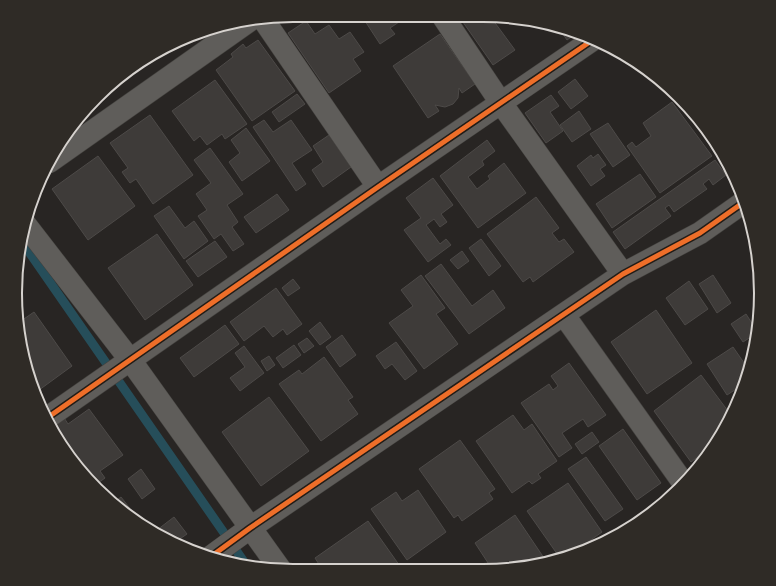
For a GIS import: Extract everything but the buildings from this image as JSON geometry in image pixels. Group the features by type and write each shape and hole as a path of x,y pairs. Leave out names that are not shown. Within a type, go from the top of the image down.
{"street":[{"path":"447,22 501,103 623,274"},
{"path":"266,24 378,187"},
{"path":"60,154 241,27"},
{"path":"51,415 378,187 588,43"},
{"path":"216,553 250,528 623,274 700,233 740,205"},
{"path":"30,229 130,361 276,563"},
{"path":"564,315 680,479"}],"waterway":[{"path":"26,247 242,559"}],"cycle path":[{"path":"51,415 378,187 588,43"},
{"path":"216,553 250,528 623,274 700,233 740,205"}]}
